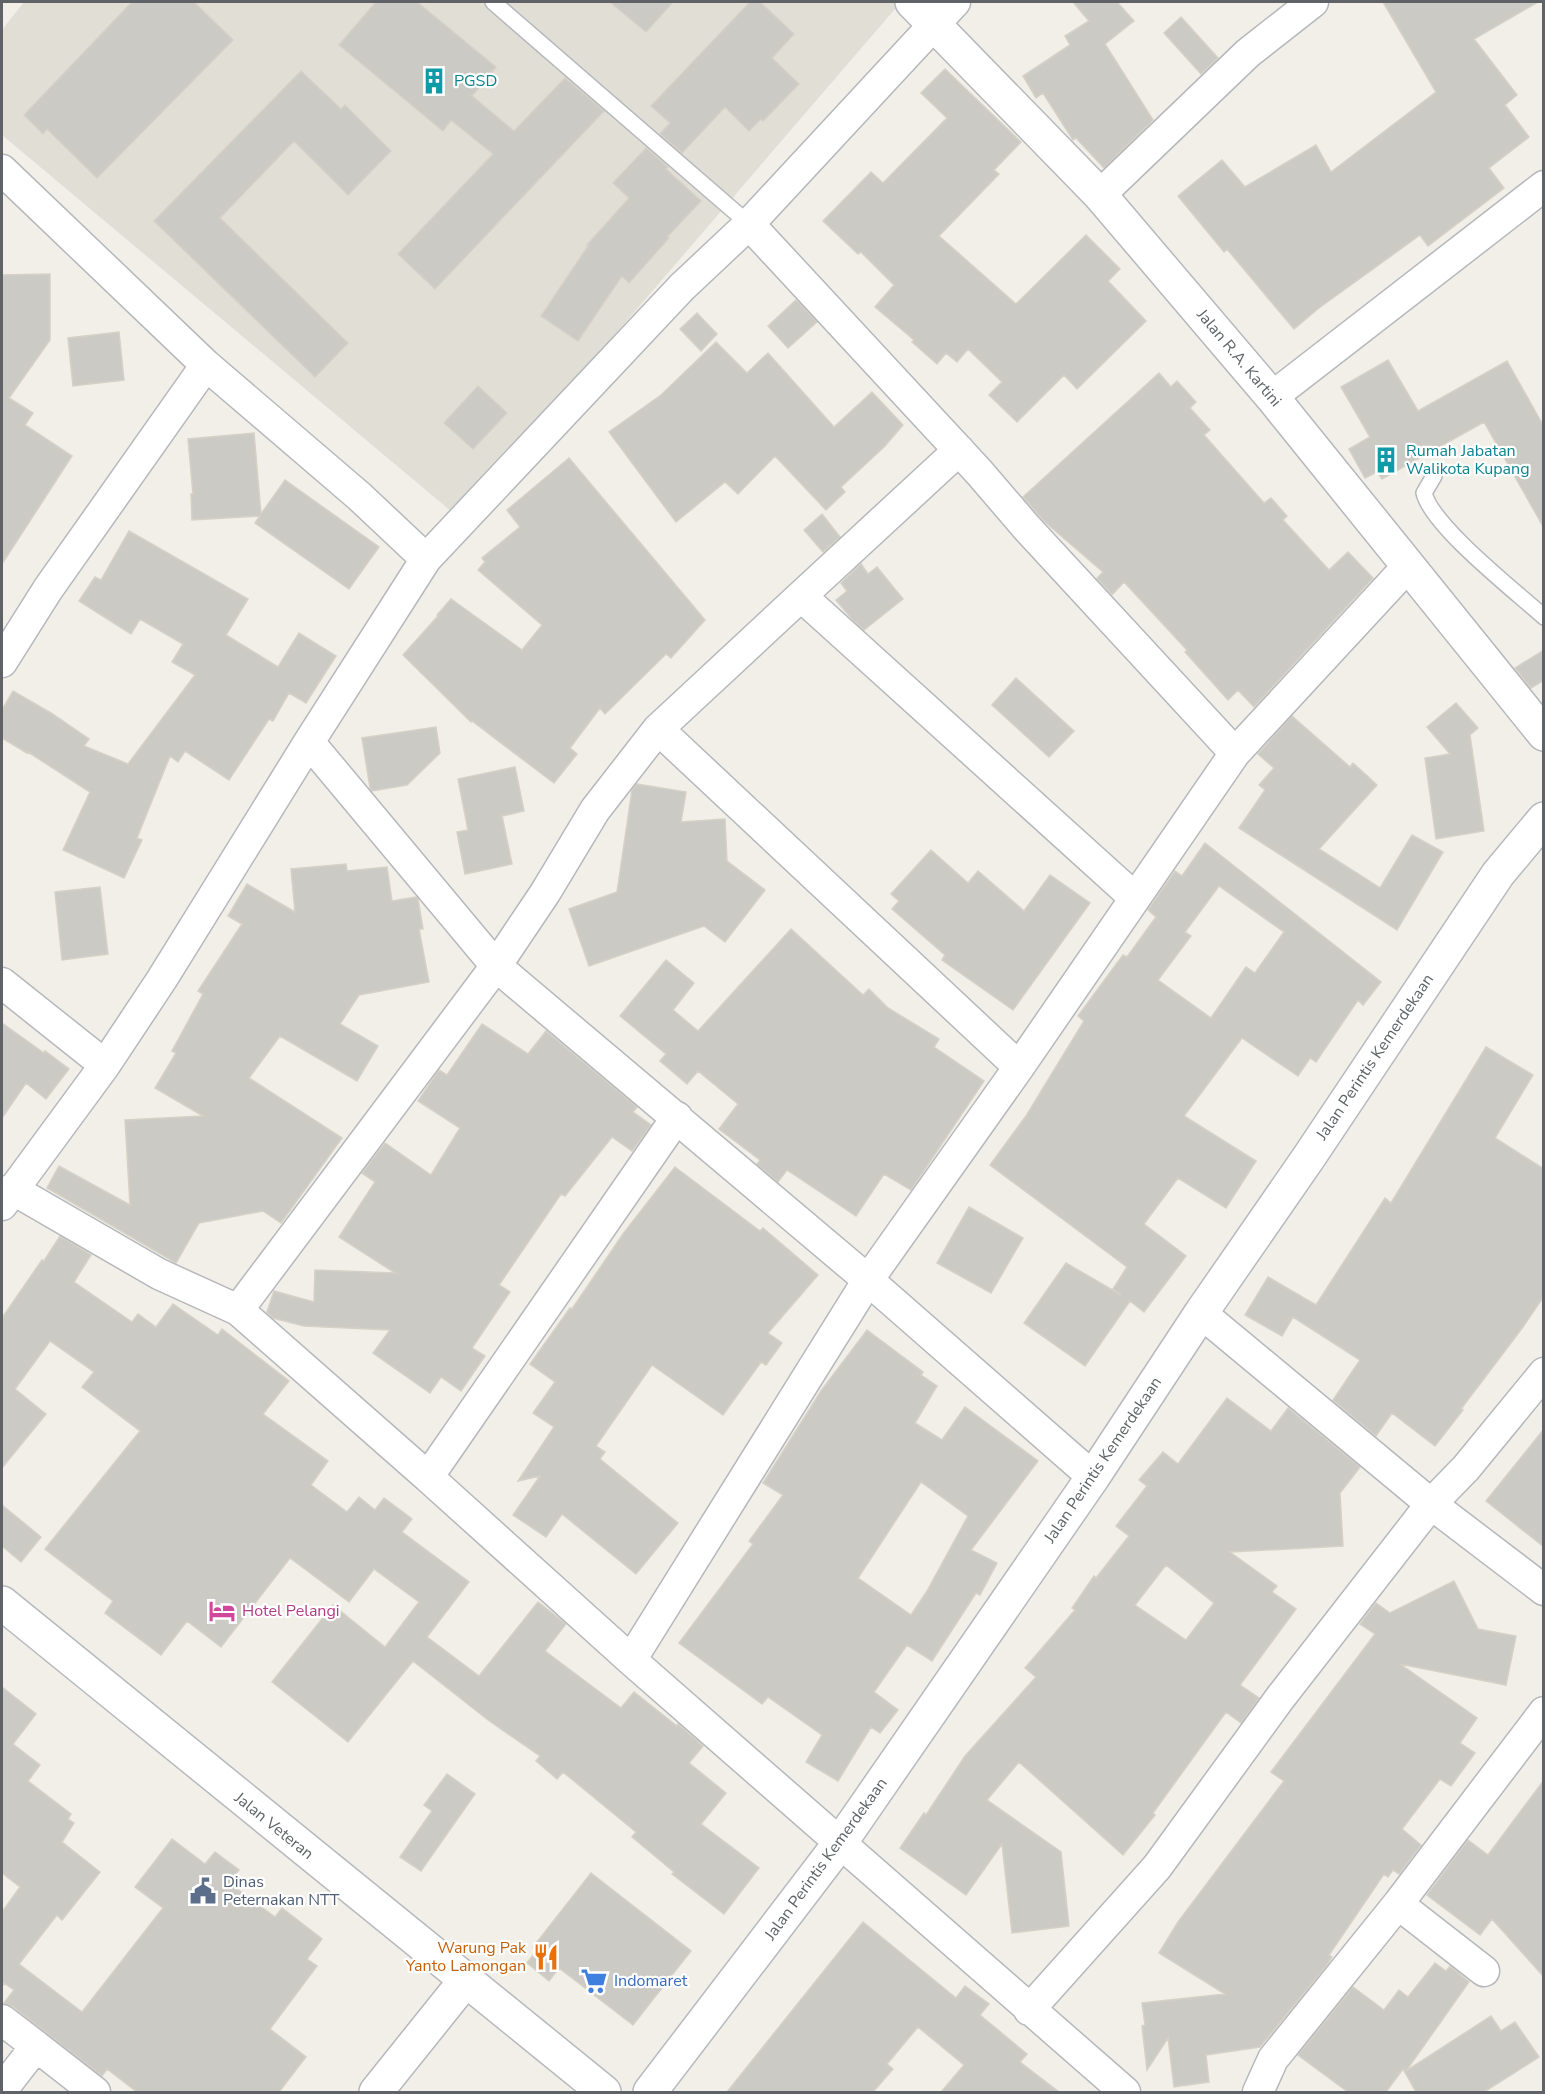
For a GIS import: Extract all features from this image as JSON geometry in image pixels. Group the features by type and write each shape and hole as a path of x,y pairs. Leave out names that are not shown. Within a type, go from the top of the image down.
{"main road":[{"name":"Jalan R.A. Kartini","path":"934,9 1100,195 1272,397 1544,734"},
{"name":"Jalan Perintis Kemerdekaan","path":"650,2092 840,1843 1093,1478 1201,1313 1498,874 1544,819"},
{"name":"Jalan Veteran","path":"2,1603 604,2092"},
{"path":"376,2092 465,1981"}],"street":[{"path":"1100,195 1248,53 1313,2"},
{"path":"934,9 749,224 682,287 426,559 162,979 105,1065 7,1197 159,1274 238,1310 631,1660 1125,2092"},
{"path":"5,179 206,365 359,495 426,559"},
{"path":"1272,397 1544,186"},
{"path":"749,224 1235,753"},
{"path":"2,662 48,589 206,365"},
{"path":"238,1310 496,966 545,893 595,810 658,729 958,450"},
{"path":"631,1660 868,1280 1019,1067 1235,753 1409,565"},
{"path":"801,596 1136,898"},
{"path":"658,729 1019,1067"},
{"path":"309,742 496,966 868,1280 1093,1478"},
{"path":"2,983 105,1065"},
{"path":"428,1477 677,1117"},
{"path":"1201,1313 1431,1504 1544,1590"},
{"path":"1029,2010 1157,1867 1280,1698 1431,1504 1466,1468 1542,1379"},
{"path":"1258,2092 1273,2059 1398,1904 1544,1712"},
{"path":"1398,1904 1484,1971"},
{"path":"2,2020 95,2092"},
{"path":"2,2090 36,2046"}],"lane":[{"path":"494,2 749,224"},
{"path":"1434,476 1424,493 1426,504 1448,531 1544,617"}],"shaded area":[{"path":"24,2 901,2 458,517 2,135 2,30"}],"building":[{"path":"132,2 194,2 233,40 97,178 47,129 43,134 24,115"},
{"path":"376,2 417,2 496,67 472,96 514,131 565,78 604,111 435,289 398,254 493,154 451,120 443,131 339,45"},
{"path":"610,2 673,2 646,32"},
{"path":"750,2 760,2 794,34 772,58 799,84 763,121 761,119 749,131 725,107 682,153 660,134 670,123 651,106"},
{"path":"1073,2 1117,2 1134,21 1105,44 1153,120 1104,168 1076,138 1073,140 1043,93 1036,98 1023,76 1070,45 1065,36 1089,21"},
{"path":"1383,2 1538,2 1474,39 1517,95 1505,105 1529,137 1489,168 1504,188 1428,246 1420,235 1319,308 1294,329 1227,249 1224,252 1178,196 1222,160 1245,187 1316,145 1331,172 1436,92"},
{"path":"1181,17 1218,58 1201,74 1164,33"},
{"path":"945,69 1021,142 994,170 999,174 939,236 1016,304 1086,235 1120,269 1108,281 1146,321 1077,389 1064,375 1017,422 989,395 1002,382 968,349 957,362 946,353 937,364 912,342 914,340 875,307 894,285 861,252 858,254 823,221 871,172 883,183 947,118 921,93"},
{"path":"301,71 341,109 345,105 391,151 348,195 294,141 220,218 348,343 315,377 154,221"},
{"path":"646,148 701,201 629,283 622,276 578,341 541,316 587,245 629,198 613,183"},
{"path":"50,274 50,340 9,398 33,413 25,425 72,456 2,564 2,275"},
{"path":"796,300 817,322 788,348 768,326"},
{"path":"697,313 717,334 701,351 680,329"},
{"path":"119,332 124,380 73,386 68,338"},
{"path":"716,342 747,373 768,353 834,427 872,392 903,425 885,446 841,487 845,492 826,510 775,456 738,494 725,482 676,522 609,432 661,395"},
{"name":"Rumah Jabatan Walikota Kupang","path":"1388,360 1418,411 1507,361 1544,427 1544,528 1484,422 1382,479 1377,472 1365,478 1349,449 1370,437 1341,387"},
{"path":"1159,373 1171,387 1177,381 1196,402 1190,408 1210,430 1204,435 1264,503 1271,498 1287,516 1283,520 1329,570 1348,552 1373,578 1254,707 1238,690 1228,700 1185,652 1187,650 1124,582 1112,595 1097,578 1103,572 1045,522 1023,497"},
{"path":"478,386 507,413 473,449 444,423"},
{"path":"254,433 261,514 285,480 379,547 349,589 255,523 260,516 192,520 191,494 193,494 188,439"},
{"path":"569,458 705,620 671,658 666,654 605,714 600,708 570,748 577,754 554,783 471,722 403,655 451,599 522,650 542,625 478,570 485,562 482,558 520,527 507,510"},
{"path":"822,514 840,537 823,552 804,530"},
{"path":"129,531 248,599 226,635 278,667 299,633 336,656 306,703 289,693 273,721 269,719 229,780 185,751 178,762 170,756 137,838 142,840 124,878 63,850 90,792 2,738 2,710 13,691 89,739 84,746 128,764 195,675 172,662 183,644 140,619 131,634 79,601 95,577 101,580"},
{"path":"861,564 868,574 877,567 903,599 864,630 836,600 847,591 841,583"},
{"path":"1544,650 1544,680 1531,688 1515,668"},
{"path":"1016,678 1074,731 1049,757 992,705"},
{"path":"1456,703 1478,728 1470,735 1484,831 1436,839 1425,758 1450,754 1427,727"},
{"path":"1292,716 1350,767 1353,763 1377,785 1319,849 1380,888 1412,835 1443,852 1397,930 1239,828 1265,790 1259,785 1274,768 1258,754"},
{"path":"436,727 440,753 407,785 372,791 362,738"},
{"path":"515,767 524,811 502,816 512,864 465,874 457,832 468,830 458,779"},
{"path":"637,784 686,792 681,822 725,819 727,861 765,890 725,942 704,926 589,966 569,909 617,892 632,790"},
{"path":"1205,843 1381,982 1363,1005 1358,1000 1316,1062 1310,1058 1298,1076 1242,1038 1184,1116 1256,1161 1226,1208 1178,1178 1144,1224 1186,1256 1144,1312 1130,1301 1085,1366 1024,1323 1066,1263 1121,1295 1113,1289 1127,1267 990,1165 1026,1116 1084,1021 1078,1016 1123,955 1127,957 1156,917 1148,910 1175,871 1182,876","holes":["1219,886 1284,932 1255,973 1246,967 1211,1018 1158,980 1191,936 1185,932"]},
{"path":"931,850 968,883 978,871 1024,911 1050,875 1090,903 1013,1010 942,960 945,955 892,909 899,901 891,894"},
{"path":"346,864 347,871 387,867 392,901 416,897 418,899 423,929 419,929 429,982 359,995 340,1024 378,1046 357,1081 280,1036 249,1078 342,1138 281,1223 263,1211 199,1223 176,1263 47,1188 59,1166 130,1205 125,1120 203,1116 155,1088 176,1053 172,1051 203,994 198,991 242,924 228,916 247,884 295,912 291,869"},
{"path":"100,887 108,954 62,960 55,892"},
{"path":"791,929 863,995 869,989 888,1008 939,1039 934,1047 984,1081 911,1190 884,1174 856,1216 787,1170 778,1182 757,1164 760,1160 719,1129 738,1104 698,1071 687,1084 660,1061 666,1054 620,1016 666,960 694,983 673,1010 698,1031"},
{"path":"2,1023 69,1069 46,1099 26,1083 2,1118"},
{"path":"482,1024 528,1054 546,1031 637,1107 633,1112 651,1125 632,1151 612,1137 565,1196 561,1194 499,1285 510,1292 472,1348 485,1356 461,1391 441,1377 430,1393 373,1353 390,1330 304,1326 273,1318 267,1312 274,1291 314,1302 315,1270 395,1273 339,1237 375,1182 362,1173 385,1143 431,1175 460,1128 418,1101 439,1070 447,1075"},
{"path":"1486,1047 1533,1075 1495,1138 1544,1169 1544,1296 1435,1446 1392,1413 1376,1436 1333,1400 1360,1360 1293,1317 1282,1336 1245,1315 1268,1277 1316,1305 1385,1198 1391,1203"},
{"path":"675,1167 760,1231 763,1228 818,1275 768,1333 782,1343 766,1365 761,1362 723,1415 652,1365 596,1446 605,1452 600,1459 678,1523 636,1574 562,1514 546,1537 513,1515 540,1476 518,1481 554,1427 533,1413 555,1382 530,1364 570,1308 572,1309 623,1234"},
{"path":"969,1207 1023,1238 991,1293 937,1263"},
{"path":"60,1236 91,1255 74,1282 132,1322 138,1314 156,1327 173,1304 218,1335 222,1329 289,1381 263,1414 328,1461 311,1485 347,1512 359,1497 375,1510 384,1498 412,1519 402,1532 469,1582 427,1637 479,1676 538,1602 566,1624 545,1651 621,1708 634,1692 677,1726 678,1724 703,1746 689,1763 726,1793 701,1824 759,1868 724,1914 672,1874 674,1872 632,1837 636,1832 563,1772 557,1779 536,1761 540,1756 488,1720 413,1661 348,1742 272,1682 333,1605 385,1647 419,1602 374,1569 349,1602 290,1558 221,1647 187,1621 161,1655 105,1613 113,1601 45,1549 140,1431 82,1387 94,1372 50,1341 15,1389 46,1414 2,1468 2,1318"},
{"path":"867,1330 923,1372 921,1375 937,1386 915,1423 942,1440 965,1407 1038,1461 971,1550 997,1563 980,1595 976,1593 932,1661 907,1645 874,1692 898,1710 880,1733 871,1727 838,1781 806,1762 822,1735 768,1697 762,1704 679,1643 753,1544 749,1541 783,1495 763,1483 821,1391","holes":["921,1482 968,1516 927,1591 911,1615 858,1578"]},
{"path":"1227,1398 1271,1431 1288,1408 1360,1467 1340,1493 1343,1546 1230,1552 1277,1586 1272,1592 1296,1609 1240,1685 1259,1698 1241,1723 1226,1712 1153,1813 1155,1815 1123,1855 1019,1762 987,1800 1061,1852 1069,1926 1012,1933 1002,1844 966,1895 900,1848 924,1813 926,1815 965,1756 1036,1677 1025,1668 1075,1610 1072,1608 1094,1576 1096,1578 1129,1536 1116,1526 1147,1486 1139,1480 1163,1452 1178,1464","holes":["1166,1565 1214,1603 1186,1640 1135,1605"]},
{"path":"1544,1429 1544,1547 1486,1501"},
{"path":"2,1505 41,1537 21,1562 2,1546"},
{"path":"1454,1581 1478,1629 1516,1636 1506,1685 1400,1664 1477,1718 1460,1743 1475,1753 1451,1786 1440,1779 1402,1829 1421,1845 1399,1874 1393,1870 1388,1877 1384,1874 1329,1955 1332,1957 1326,1966 1260,2047 1206,2055 1209,2082 1174,2087 1168,2038 1147,2070 1142,2003 1225,1994 1159,1953 1178,1922 1284,1781 1271,1772 1375,1634 1360,1624 1376,1603 1390,1613"},
{"path":"2,1687 36,1714 13,1744 40,1765 28,1781 71,1814 68,1819 74,1823 62,1842 100,1872 62,1920 57,1915 19,1964 82,2012 163,1908 135,1887 172,1839 205,1864 215,1852 239,1870 229,1883 275,1917 282,1908 322,1939 307,1959 317,1966 270,2029 306,2057 279,2092 137,2092 107,2069 102,2076 12,2006 4,2003 14,1990 4,1983 2,1987 2,1912 20,1887 2,1873"},
{"path":"447,1774 475,1794 421,1871 400,1857 432,1811 424,1805"},
{"path":"1544,1780 1544,1977 1492,1919 1480,1935 1427,1895 1468,1840 1488,1855"},
{"path":"591,1873 691,1951 633,2025 559,1968 549,1981 527,1963 537,1950 533,1947"},
{"path":"863,1922 956,1998 965,1986 989,2004 980,2015 1027,2054 1020,2062 1059,2092 941,2092 964,2065 918,2027 887,2064 893,2069 873,2092 727,2092"},
{"path":"1435,1963 1446,1971 1450,1966 1469,1982 1406,2071 1491,2016 1501,2031 1515,2022 1539,2057 1484,2092 1416,2092 1403,2069 1386,2092 1348,2092 1298,2055 1353,1987 1384,2010 1399,1990 1408,1997"}],"place":[{"name":"PGSD","path":"434,81"},
{"name":"Rumah Jabatan Walikota Kupang","path":"1386,460"},
{"name":"Hotel Pelangi","path":"222,1611"},
{"name":"Dinas Peternakan NTT","path":"203,1891"},
{"name":"Warung Pak Yanto Lamongan","path":"546,1957"},
{"name":"Indomaret","path":"594,1981"}]}
